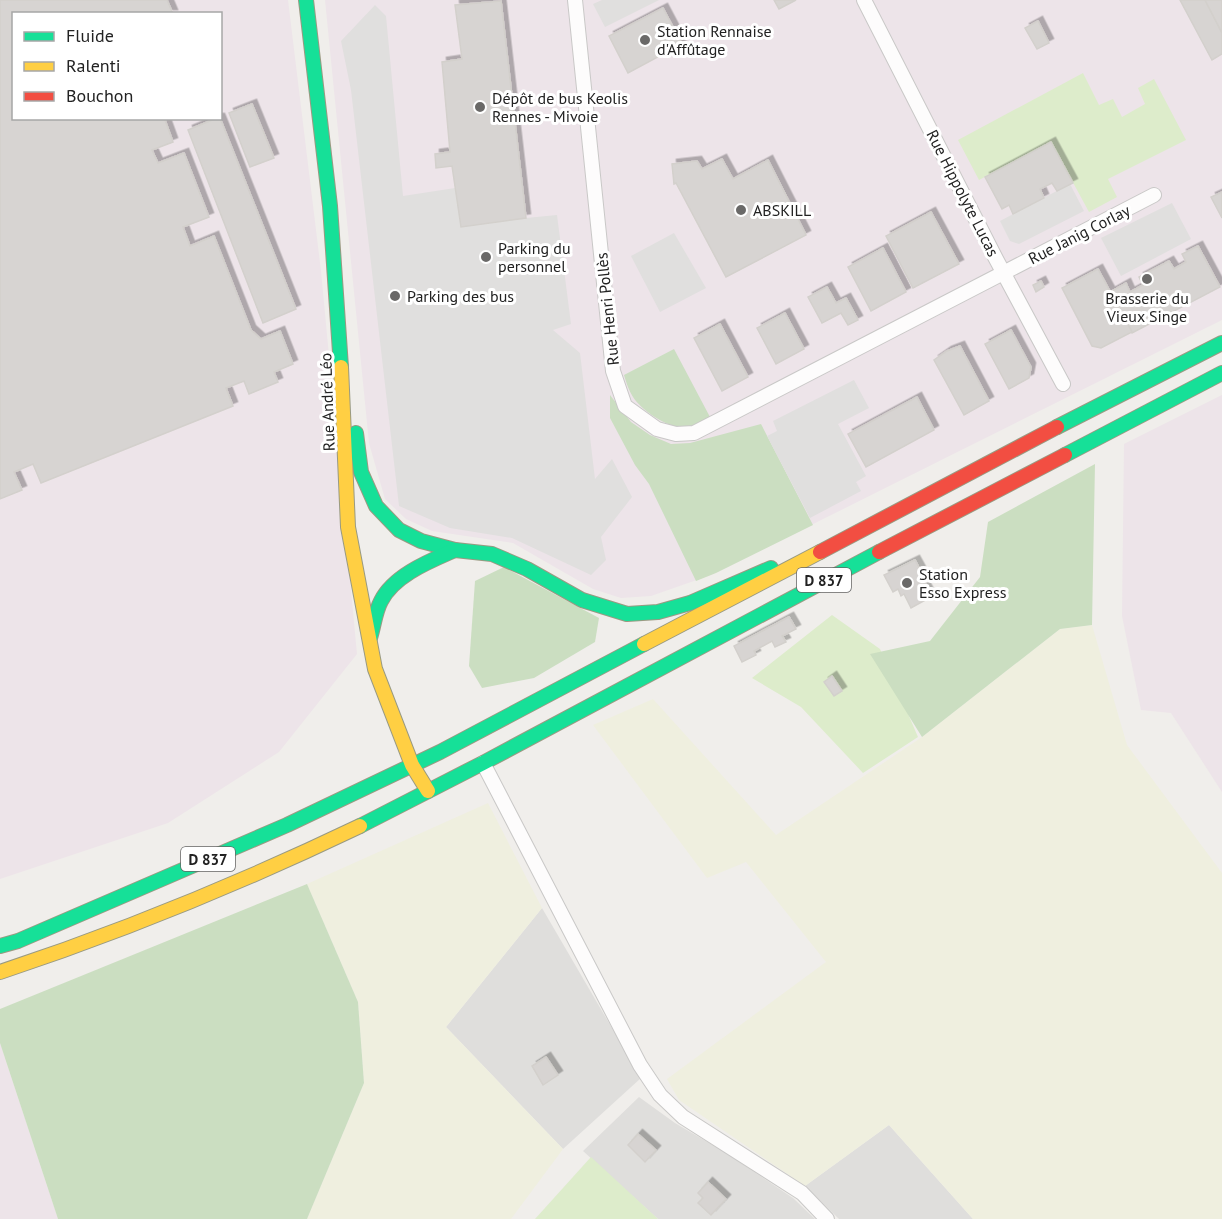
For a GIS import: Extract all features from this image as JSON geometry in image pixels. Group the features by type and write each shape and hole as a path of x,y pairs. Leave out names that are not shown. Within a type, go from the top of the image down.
{"main road":[{"name":"Rue André Léo","path":"306,0 331,217 339,315 348,527 375,669 412,765 428,791"},
{"name":"D 837","path":"0,946 18,941 287,825 412,765 800,564 1068,421 1222,343"},
{"name":"D 837","path":"0,972 134,925 223,890 428,791 839,572 1222,373"},
{"path":"344,395 354,424 362,472 376,506 399,530 421,541 455,550 492,554 528,569 582,600 627,614 658,612 680,606 780,564 800,564"},
{"path":"369,642 382,600 401,580 424,564 455,550"}],"street":[{"name":"Rue Henri Pollès","path":"574,0 613,371 626,406 657,429 676,434 694,433 1004,272"},
{"name":"Rue Hippolyte Lucas","path":"864,0 1063,384"},
{"name":"Rue Janig Corlay","path":"1004,272 1154,195"},
{"path":"483,763 640,1065 660,1095 683,1117 802,1193 827,1219"}],"shaded area":[{"path":"0,0 288,0 321,271 357,654 279,752 168,823 0,879"},
{"path":"325,0 1222,0 1222,320 711,575 651,596 621,598 593,589 513,543 432,531 406,519 385,499 369,443"},
{"path":"602,0 659,0 605,27 593,4"},
{"name":"Parking des bus","path":"375,5 386,16 403,196 455,188 526,218 557,215 571,324 553,330 580,353 595,479 612,459 632,497 601,537 606,560 591,575 512,538 450,528 399,506 351,90 341,41"},
{"path":"1070,184 1084,211 1019,244 1010,241 1000,221"},
{"path":"1172,203 1191,239 1121,276 1101,238"},
{"path":"674,233 706,288 660,312 631,256"},
{"path":"854,380 869,408 838,424 866,476 856,482 861,491 810,518 767,436 777,431 773,421"},
{"path":"1222,395 1222,792 1171,713 1141,710 1122,616 1124,444"},
{"path":"542,908 641,1078 563,1149 446,1027"},
{"path":"0,1043 58,1219 0,1219"},
{"path":"639,1097 675,1123 726,1153 793,1198 815,1219 658,1219 583,1151"},
{"path":"889,1125 973,1219 839,1219 805,1186"}],"green space":[{"path":"1083,73 1099,105 1113,99 1122,117 1145,104 1138,88 1154,79 1186,140 1108,179 1117,197 1089,212 1051,142 979,180 958,140"},
{"path":"674,349 710,417 689,427 674,426 650,414 633,397 624,375"},
{"path":"610,395 631,422 650,435 671,444 690,443 761,424 813,525 696,581 649,484 635,465 610,418"},
{"path":"1095,464 1092,625 1060,629 922,737 870,654 930,641 980,577 988,522"},
{"path":"504,567 599,618 595,642 534,678 482,688 469,666 475,581"},
{"path":"832,615 880,649 918,737 863,773 801,707 752,678"},
{"path":"1092,625 1127,745 1222,873 1222,1219 973,1219 889,1125 805,1186 679,1100 667,1079 826,962 746,862 707,878 593,725 653,699 776,835 922,737 1060,629"},
{"path":"488,803 542,908 446,1027 563,1149 511,1219 307,1219 364,1083 358,1002 307,884"},
{"path":"307,884 358,1002 364,1083 307,1219 58,1219 0,1043 0,1009"},
{"path":"591,1157 658,1219 535,1219"}],"building":[{"path":"0,0 167,0 172,12 12,12 12,120 165,120 173,142 152,150 158,163 184,153 209,217 183,227 190,246 214,236 251,330 261,339 280,331 293,364 274,372 278,382 249,394 244,381 226,388 233,406 41,483 33,464 14,472 22,490 0,499"},
{"path":"774,0 796,0 779,9"},
{"path":"1180,0 1205,0 1222,33 1222,54 1212,60"},
{"path":"1205,0 1222,0 1222,33"},
{"name":"Dépôt de bus Keolis Rennes - Mivoie","path":"501,1 526,218 461,227 452,166 436,168 435,154 450,152 442,62 462,59 455,5"},
{"name":"Station Rennaise d'Affûtage","path":"663,8 682,44 628,73 609,36"},
{"path":"1038,21 1049,43 1037,49 1025,28"},
{"path":"252,104 274,158 250,167 229,113"},
{"path":"212,120 221,120 296,309 263,323 188,130"},
{"path":"1051,142 1073,183 1057,191 1052,183 1040,189 1044,198 1013,214 1009,205 1002,209 985,177"},
{"name":"ABSKILL","path":"722,159 733,179 768,160 806,235 726,277 676,183 674,184 672,164 697,161 702,169"},
{"path":"1222,192 1222,218 1211,197"},
{"path":"931,212 959,264 913,288 886,236"},
{"path":"1198,246 1220,287 1132,333 1110,292 1126,283 1130,292 1143,285 1139,277 1169,261 1174,269 1186,262 1182,254"},
{"path":"883,248 906,292 871,311 848,267"},
{"path":"1098,269 1132,332 1101,348 1092,346 1062,288"},
{"path":"1041,281 1044,287 1036,292 1033,285"},
{"path":"827,287 836,303 846,298 858,320 848,325 841,313 822,323 808,297"},
{"path":"785,313 804,349 776,364 757,328"},
{"path":"720,324 748,377 722,391 694,338"},
{"path":"1011,330 1031,367 1029,378 1009,389 985,344"},
{"path":"960,346 989,401 964,415 934,360"},
{"path":"917,397 934,430 866,467 848,434"},
{"name":"Station Esso Express","path":"915,560 927,582 924,584 931,597 911,608 904,594 901,596 898,589 893,592 884,575"},
{"path":"789,617 796,629 782,636 786,642 775,647 772,641 754,651 756,655 742,662 734,646"},
{"path":"832,676 842,691 834,696 824,682"},
{"path":"546,1057 558,1075 543,1085 532,1066"},
{"path":"638,1134 656,1150 645,1162 628,1145"},
{"path":"708,1182 726,1199 711,1215 698,1203 703,1198 698,1193"}],"traffic: fast":[{"path":"306,0 330,206 341,367"},
{"path":"1057,427 1222,343"},
{"path":"1065,455 1222,373"},
{"path":"356,433 361,472 376,506 399,530 421,541 455,550 492,554 527,569 582,600 627,614 658,612 690,603 771,568"},
{"path":"370,638 379,605 387,592 404,576 455,550"},
{"path":"360,826 879,552"},
{"path":"0,946 18,941 287,825 440,752 644,644"}],"traffic: slow":[{"path":"341,367 348,527 375,669 412,765 428,791"},
{"path":"644,644 820,552"},
{"path":"0,972 183,905 360,826"}],"traffic: jam":[{"path":"820,552 1057,427"},
{"path":"879,552 1065,455"}],"place":[{"name":"Station Rennaise d'Affûtage","path":"645,40"},
{"name":"Dépôt de bus Keolis Rennes - Mivoie","path":"480,107"},
{"name":"ABSKILL","path":"741,210"},
{"name":"Parking du personnel","path":"486,257"},
{"name":"Brasserie du Vieux Singe","path":"1147,279"},
{"name":"Parking des bus","path":"395,296"},
{"name":"Station Esso Express","path":"907,583"}]}
